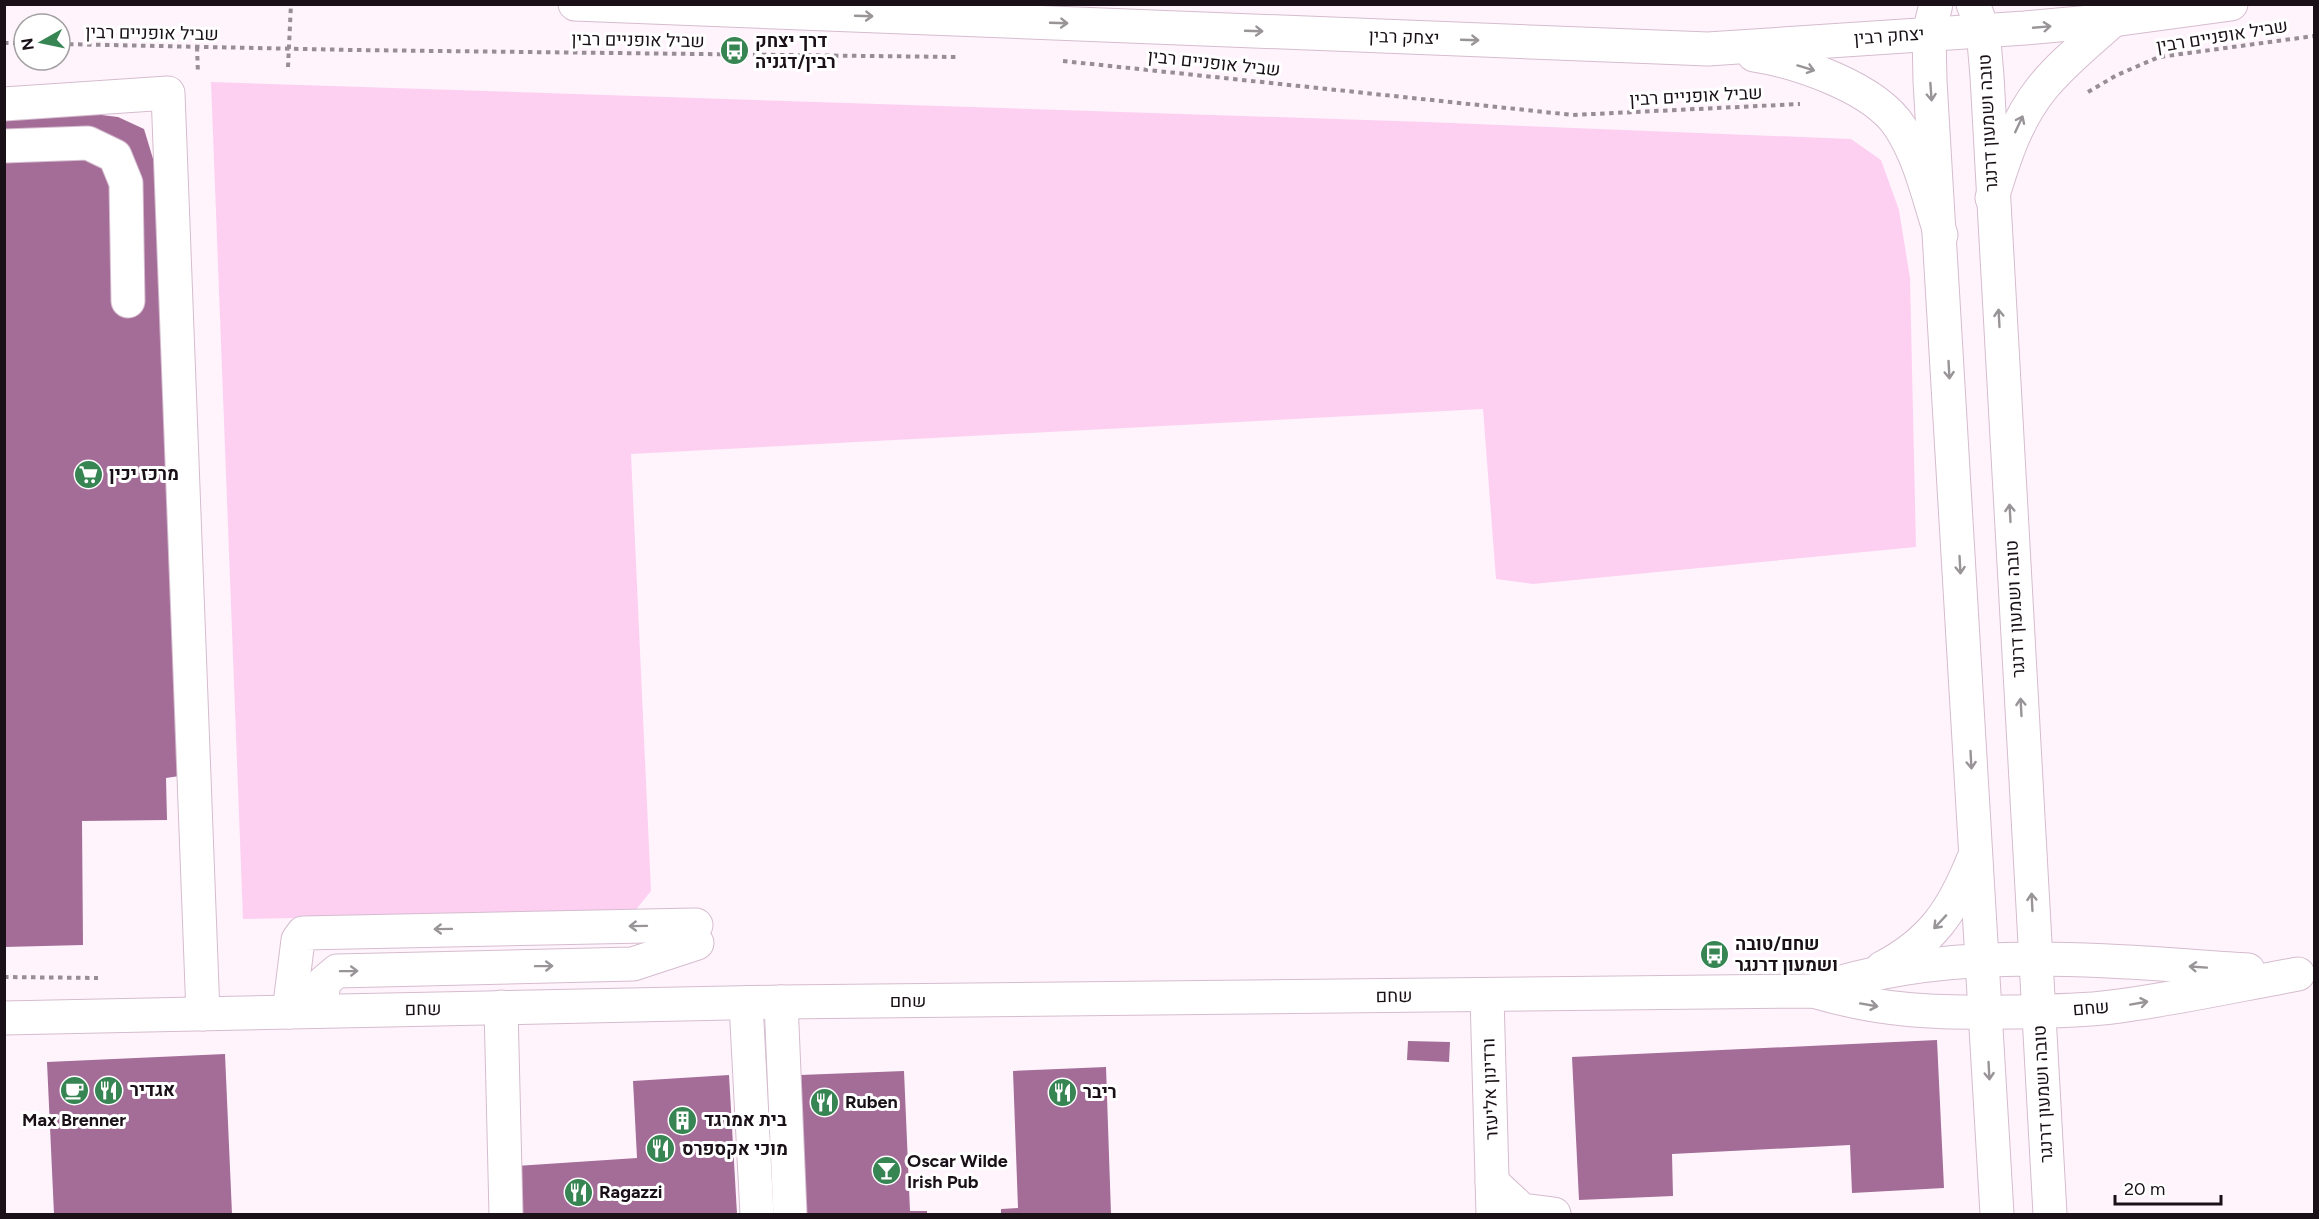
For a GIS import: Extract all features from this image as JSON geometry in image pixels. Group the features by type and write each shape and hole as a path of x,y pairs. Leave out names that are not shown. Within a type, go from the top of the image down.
{"street":[{"name":"יצחק רבין","path":"575,4 1708,49 1932,19 1978,17 2113,20 2230,4"},
{"name":"טובה ושמעון דרנגר","path":"1978,17 1992,198 2050,1215"},
{"path":"1932,19 1941,235 1997,1215"},
{"path":"1992,198 2004,160 2030,105 2051,78 2113,20"},
{"path":"1708,49 1768,57 1813,70 1851,88 1882,107 1900,126 1915,157 1941,235"},
{"path":"4,104 168,93 203,1014"},
{"path":"4,146 87,142 115,156 126,183 128,301"},
{"path":"1873,973 1893,963 1912,948 1948,913 1960,892 1976,852"},
{"path":"303,933 697,934 633,964 337,971 324,982 305,1011 298,940 303,933"},
{"name":"שחם","path":"4,1018 781,1002 1813,991 1873,973 1935,964 1982,961 2117,962 2306,973"},
{"name":"שחם","path":"1813,991 1853,1003 1931,1013 2098,1009 2306,973"},
{"name":"ורדינון אליעזר","path":"1487,996 1493,1215"},
{"path":"781,1002 790,1215"},
{"path":"746,1003 757,1215"},
{"path":"501,1007 506,1215"},
{"path":"1492,1182 1522,1210 1554,1215"}],"path":[{"path":"288,67 291,49 291,4"},
{"name":"שביל אופניים רבין","path":"2086,94 2116,75 2159,57 2314,36"},
{"name":"שביל אופניים רבין","path":"72,44 961,57"},
{"path":"197,47 198,83"},
{"name":"שביל אופניים רבין","path":"1056,60 1573,115 1809,104"}],"shaded area":[{"path":"211,82 1426,122 1851,139 1881,160 1899,210 1910,278 1916,547 1533,584 1496,579 1483,409 631,454 651,891 634,912 243,919"}],"building":[{"name":"מרכז יכין","path":"85,113 118,117 144,129 157,172 186,775 166,778 167,820 82,821 83,945 4,947 4,115"},
{"path":"1937,1040 1944,1188 1852,1193 1850,1145 1672,1154 1673,1196 1579,1200 1572,1057"},
{"path":"1408,1041 1450,1042 1449,1062 1407,1060"},
{"path":"225,1054 232,1214 54,1214 47,1062"},
{"path":"1106,1067 1111,1214 1001,1214 1001,1209 1018,1208 1013,1071"},
{"path":"904,1071 910,1211 927,1211 927,1214 806,1214 800,1075"},
{"name":"בית אמרגד","path":"729,1075 737,1214 518,1214 516,1166 637,1158 633,1081"}],"place":[{"name":"דרך יצחק רבין/דגניה","path":"734,51"},
{"name":"מרכז יכין","path":"88,474"},
{"name":"שחם/טובה ושמעון דרנגר","path":"1714,954"},
{"name":"אגדיר","path":"109,1090"},
{"name":"Max Brenner","path":"74,1091"},
{"name":"ריבר","path":"1062,1092"},
{"name":"Ruben","path":"824,1102"},
{"name":"בית אמרגד","path":"683,1120"},
{"name":"מוכי אקספרס","path":"661,1149"},
{"name":"Oscar Wilde Irish Pub","path":"886,1171"},
{"name":"Ragazzi","path":"578,1192"}]}
